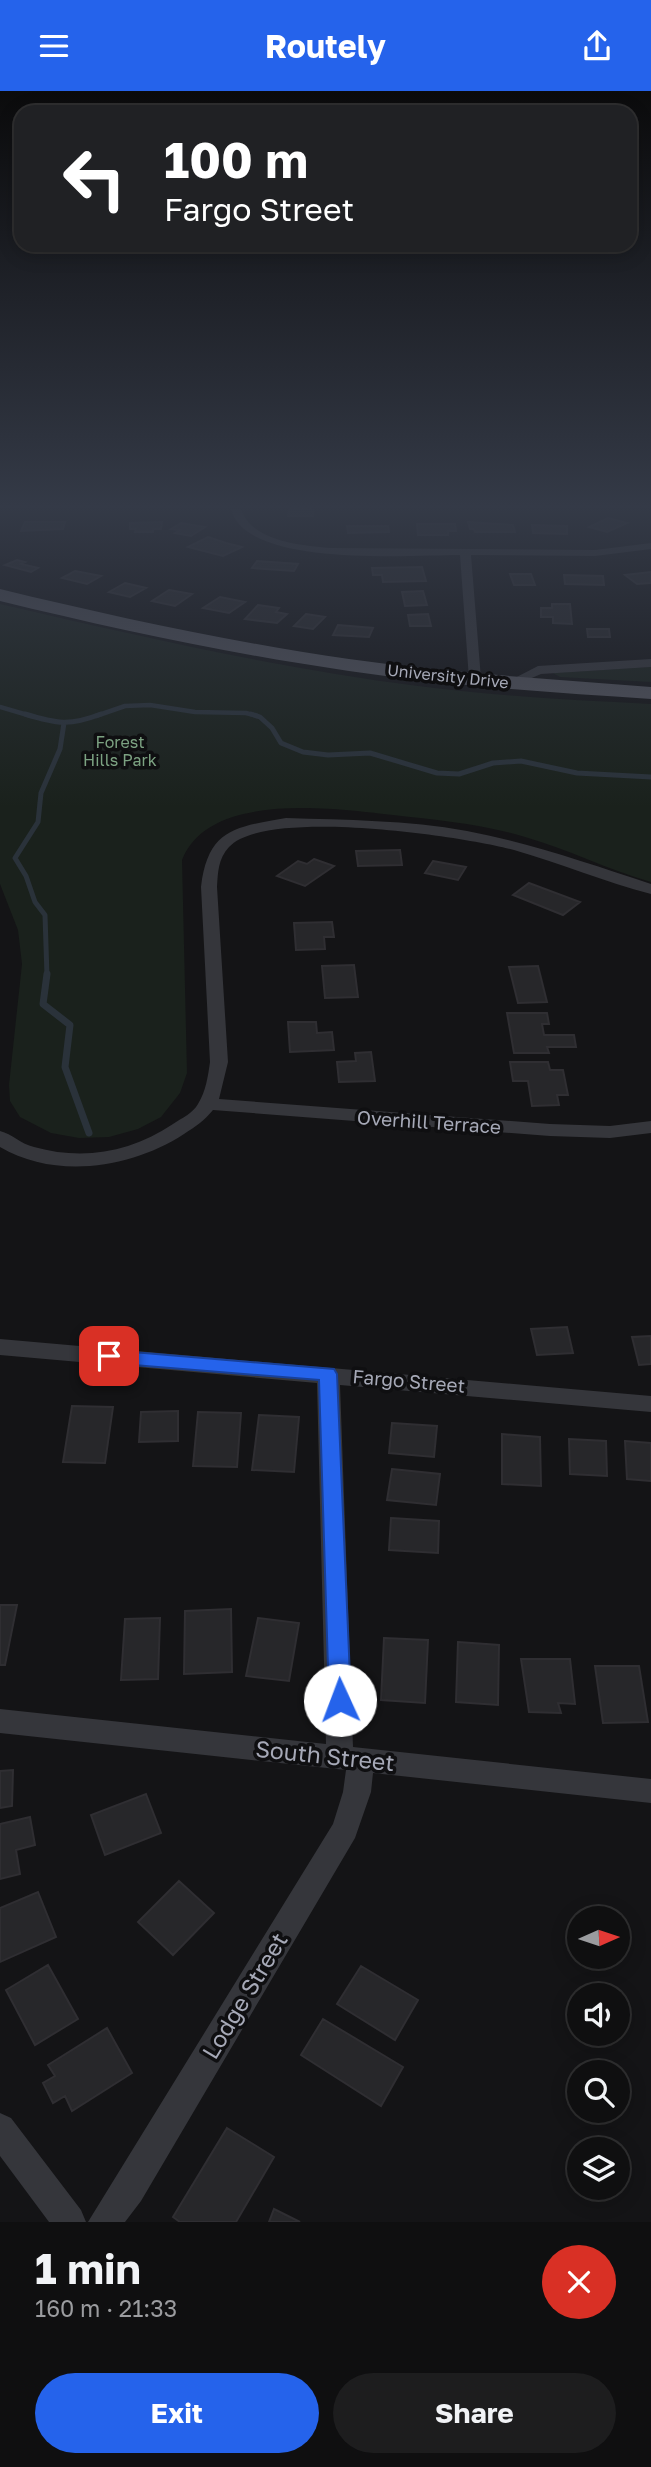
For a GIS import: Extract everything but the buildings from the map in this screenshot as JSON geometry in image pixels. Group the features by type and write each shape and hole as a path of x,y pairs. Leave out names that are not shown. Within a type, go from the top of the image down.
{"main road":[{"name":"University Drive","path":"66,608 253,649 402,672 651,692"}],"street":[{"path":"469,608 475,679"},
{"path":"513,682 538,670 651,663"},
{"path":"0,1137 20,1149 38,1155 78,1160 116,1158 146,1150 200,1114 208,1104 219,1062 209,887 212,861 224,843 245,830 272,823 320,822 464,835 517,846 651,889"},
{"name":"Overhill Terrace","path":"208,1104 550,1130 610,1132 651,1127"},
{"name":"Fargo Street","path":"0,1347 651,1404"},
{"name":"Lodge Street","path":"105,2222 129,2189 345,1829 358,1792 341,1727 328,1374"},
{"name":"South Street","path":"0,1721 651,1791"},
{"path":"0,2129 69,2222"}],"green space":[{"name":"Forest Hills Park","path":"0,608 19,608 208,650 365,679 476,692 651,704 651,882 541,842 493,829 369,812 308,808 246,813 218,823 196,838 182,860 187,1073 180,1093 161,1117 138,1129 109,1137 79,1138 51,1133 20,1117 10,1101 9,1085 22,964 18,930 0,884"},
{"path":"651,667 651,682 560,677 553,673"}],"waterway":[{"path":"96,716 125,706 150,705 195,712 246,713 257,716"},
{"path":"0,707 31,716"},
{"path":"25,714 63,722 101,714"},
{"path":"251,714 257,716"},
{"path":"257,716 272,728 281,743 303,752 328,755 370,753 437,773 459,774 493,763 521,761 577,773 651,777"},
{"path":"47,974 45,915 35,902 26,876 15,858 38,822 41,793 60,749 64,723"},
{"path":"47,974 43,1004 70,1025 65,1067 89,1133"}],"route":[{"path":"109,1356 328,1374 340,1700"}]}
